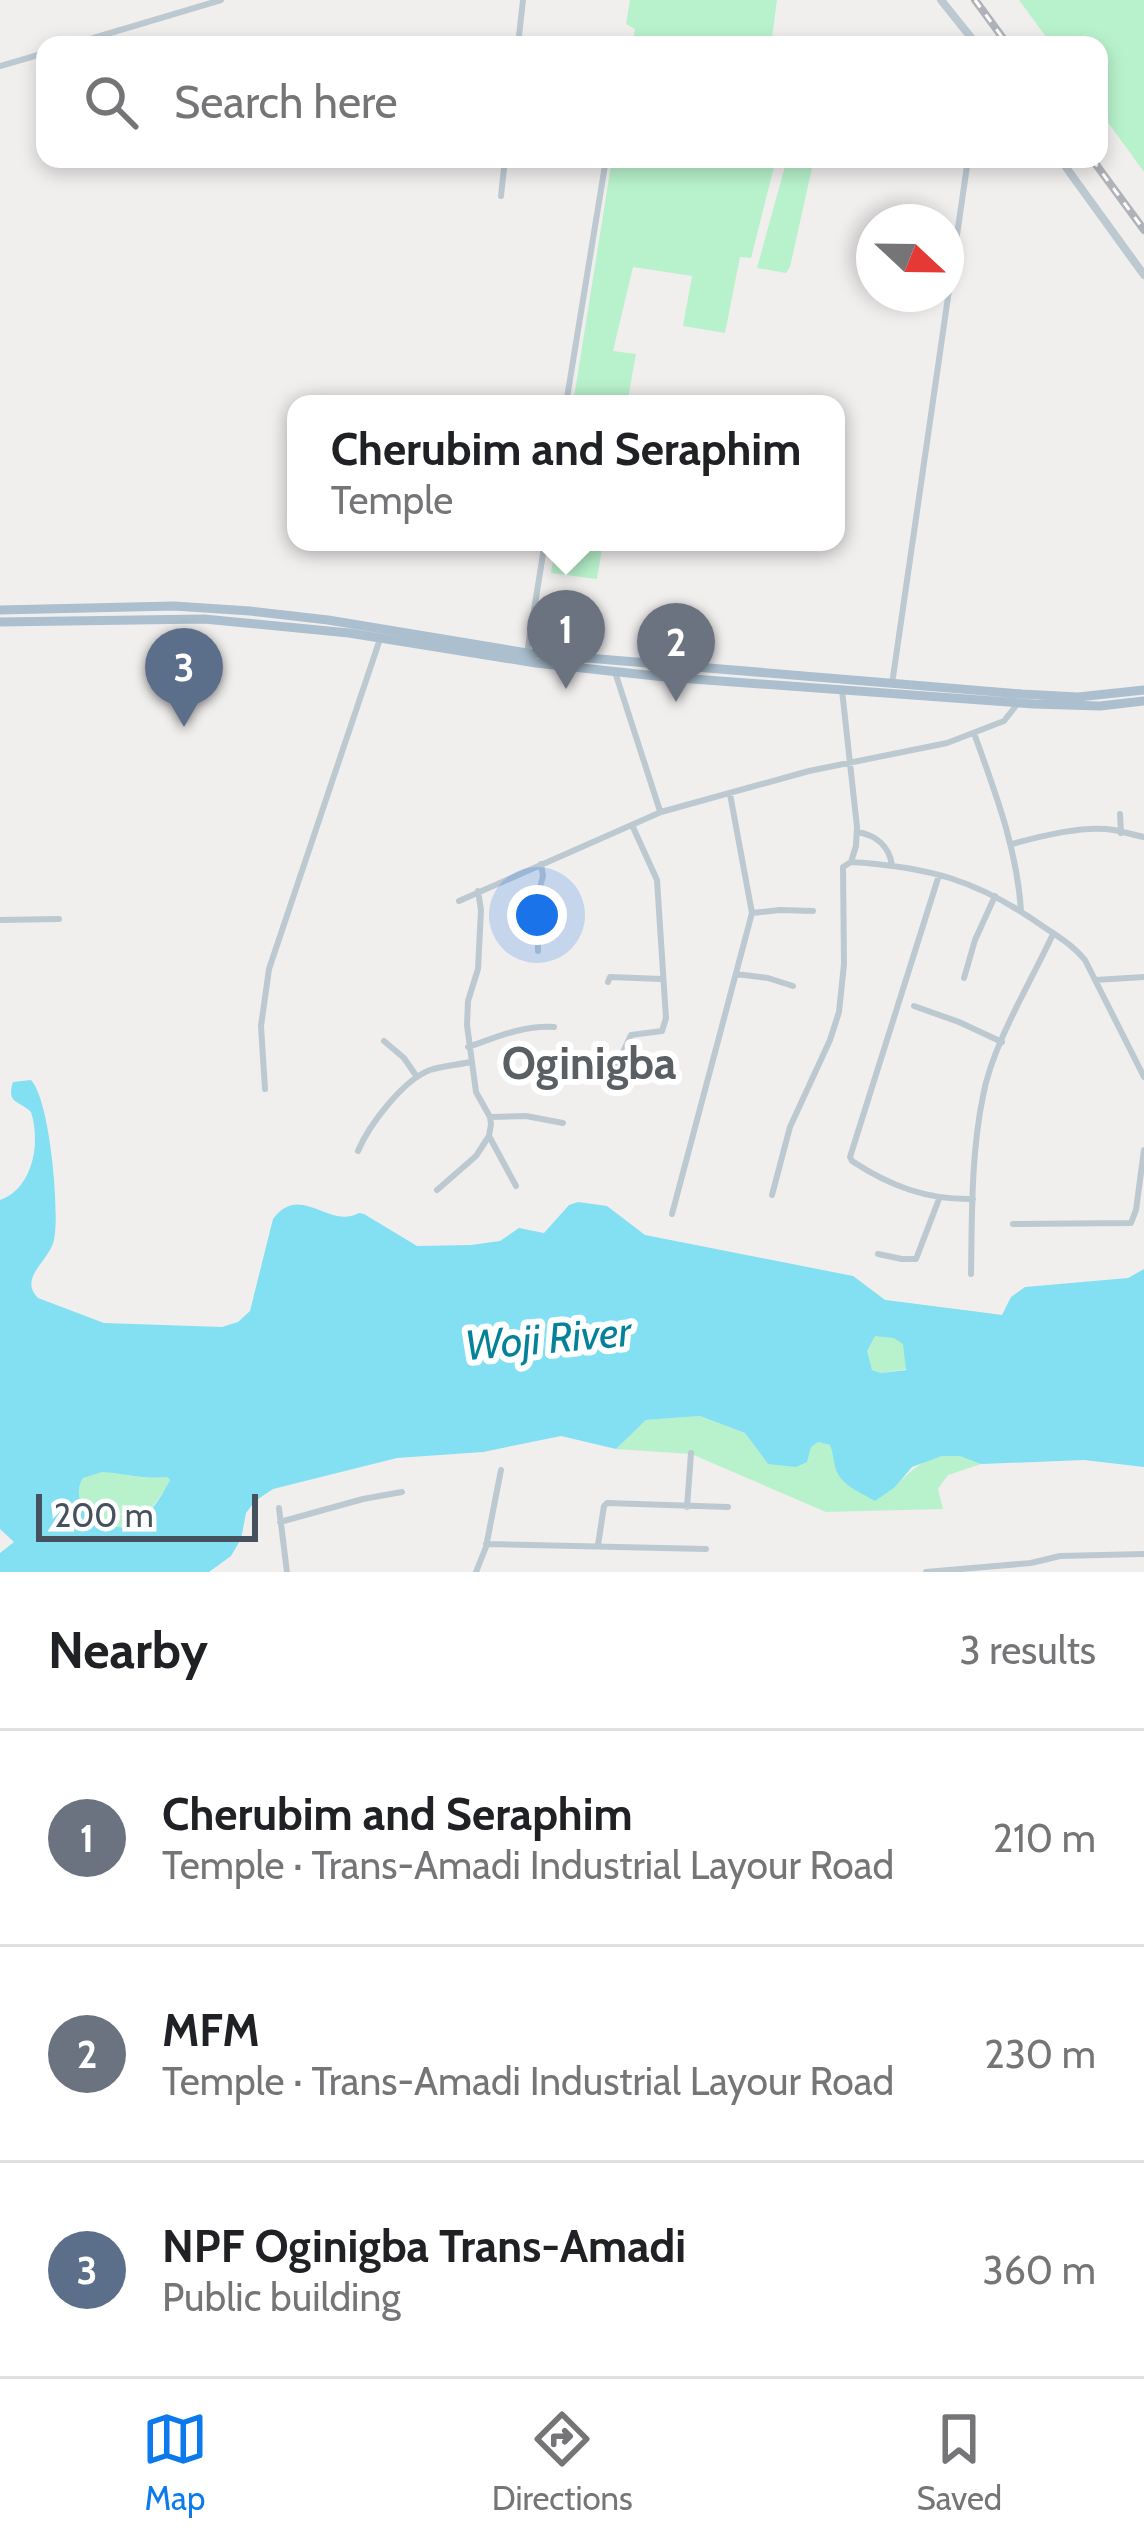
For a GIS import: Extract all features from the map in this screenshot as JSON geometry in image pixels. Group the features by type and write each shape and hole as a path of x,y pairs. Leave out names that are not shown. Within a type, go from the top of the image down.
{"main road":[{"path":"174,606 174,619"},
{"path":"0,610 174,606 304,617 527,653 1018,703 1100,706 1144,701"},
{"path":"0,622 174,619 304,628 517,661 842,690 1078,697 1144,690"}],"street":[{"path":"100,36 220,0"},
{"path":"519,36 523,0"},
{"path":"941,0 970,36"},
{"path":"0,66 36,55"},
{"path":"501,196 504,168"},
{"path":"567,395 605,168"},
{"path":"891,688 967,168"},
{"path":"1067,168 1144,275"},
{"path":"527,653 544,551"},
{"path":"265,1089 261,1026 269,969 380,639"},
{"path":"615,672 661,812"},
{"path":"842,690 857,832 850,862"},
{"path":"459,901 661,812 974,734 1004,721 1018,703"},
{"path":"974,734 1012,844 1021,910"},
{"path":"672,1214 752,913 730,794"},
{"path":"1120,814 1121,833"},
{"path":"614,1069 632,1035 659,1032 665,1026 657,880 632,824"},
{"path":"1012,844 1090,830 1144,837"},
{"path":"857,832 882,843 892,865"},
{"path":"772,1195 790,1127 839,1012 844,964 842,873 850,862 931,871 972,884 1054,934 1080,954 1144,1077"},
{"path":"538,951 541,864"},
{"path":"939,875 850,1157 892,1185 939,1199 973,1199"},
{"path":"437,1190 476,1156 489,1136 490,1117 476,1092 469,1047 468,1001 478,969 481,931 478,891"},
{"path":"964,978 995,896"},
{"path":"752,913 813,911"},
{"path":"0,920 59,919"},
{"path":"971,1274 983,1091 1054,934"},
{"path":"736,974 794,986"},
{"path":"608,982 610,977 662,979"},
{"path":"1095,980 1144,977"},
{"path":"914,1006 1002,1042"},
{"path":"469,1047 499,1034 554,1027"},
{"path":"384,1041 418,1077"},
{"path":"358,1151 368,1129 418,1077 470,1062"},
{"path":"490,1117 526,1116 563,1123"},
{"path":"489,1136 515,1186"},
{"path":"1013,1225 1128,1225 1136,1210 1144,1150"},
{"path":"878,1254 916,1259 939,1199"},
{"path":"687,1507 691,1453"},
{"path":"476,1572 502,1470"},
{"path":"280,1522 402,1492"},
{"path":"598,1545 605,1504 728,1507"},
{"path":"279,1508 287,1572"},
{"path":"486,1544 706,1549"},
{"path":"926,1572 1031,1567 1060,1556 1144,1553"}],"green space":[{"path":"630,0 777,0 772,36 634,36 635,29 626,24"},
{"path":"1019,0 1144,0 1144,172 1108,122 1108,36 1045,36"},
{"path":"611,168 774,168 751,258 740,257 725,333 683,326 692,276 633,267 613,351 636,354 629,395 574,395"},
{"path":"785,168 812,168 790,267 786,273 757,268"},
{"path":"555,551 602,551 597,579 551,573"},
{"path":"853,1276 885,1300 1002,1315 953,1369 927,1366 881,1373 872,1370 868,1361"},
{"path":"700,1416 745,1433 768,1464 818,1442 831,1445 836,1457 895,1487 934,1458 957,1456 981,1464 948,1475 938,1489 943,1509 826,1512 691,1454 616,1449 646,1420"},
{"path":"102,1471 170,1480 139,1521 113,1527 92,1517 80,1500 83,1478"}],"water":[{"name":"Woji River","path":"31,1080 38,1091 54,1182 54,1240 33,1276 33,1290 38,1298 104,1323 222,1327 238,1322 250,1311 273,1219 294,1205 336,1216 364,1214 417,1246 500,1241 519,1228 544,1233 569,1205 607,1206 645,1235 853,1276 885,1300 1002,1315 1011,1297 1025,1287 1128,1278 1144,1269 1144,1467 1084,1460 981,1464 960,1456 942,1456 912,1467 875,1501 841,1478 830,1445 818,1442 811,1447 807,1462 796,1467 768,1464 745,1433 700,1416 646,1420 616,1449 561,1436 483,1452 397,1458 273,1489 246,1513 241,1539 231,1556 209,1572 0,1572 0,1553 14,1542 0,1529 0,1200 27,1175 35,1137 31,1112 12,1098 13,1082","holes":["875,1336 903,1344 906,1370 872,1370 867,1351","102,1472 167,1477 170,1480 139,1522 111,1526 91,1516 80,1499 83,1478"]}],"railway":[{"path":"975,0 1001,36"},
{"path":"1099,168 1144,230"}],"place":[{"name":"Cherubim and Seraphim","path":"566,689"},
{"name":"MFM","path":"676,702"},
{"name":"NPF Oginigba Trans-Amadi","path":"184,727"}],"district":[{"name":"Oginigba","path":"589,1063"}]}
